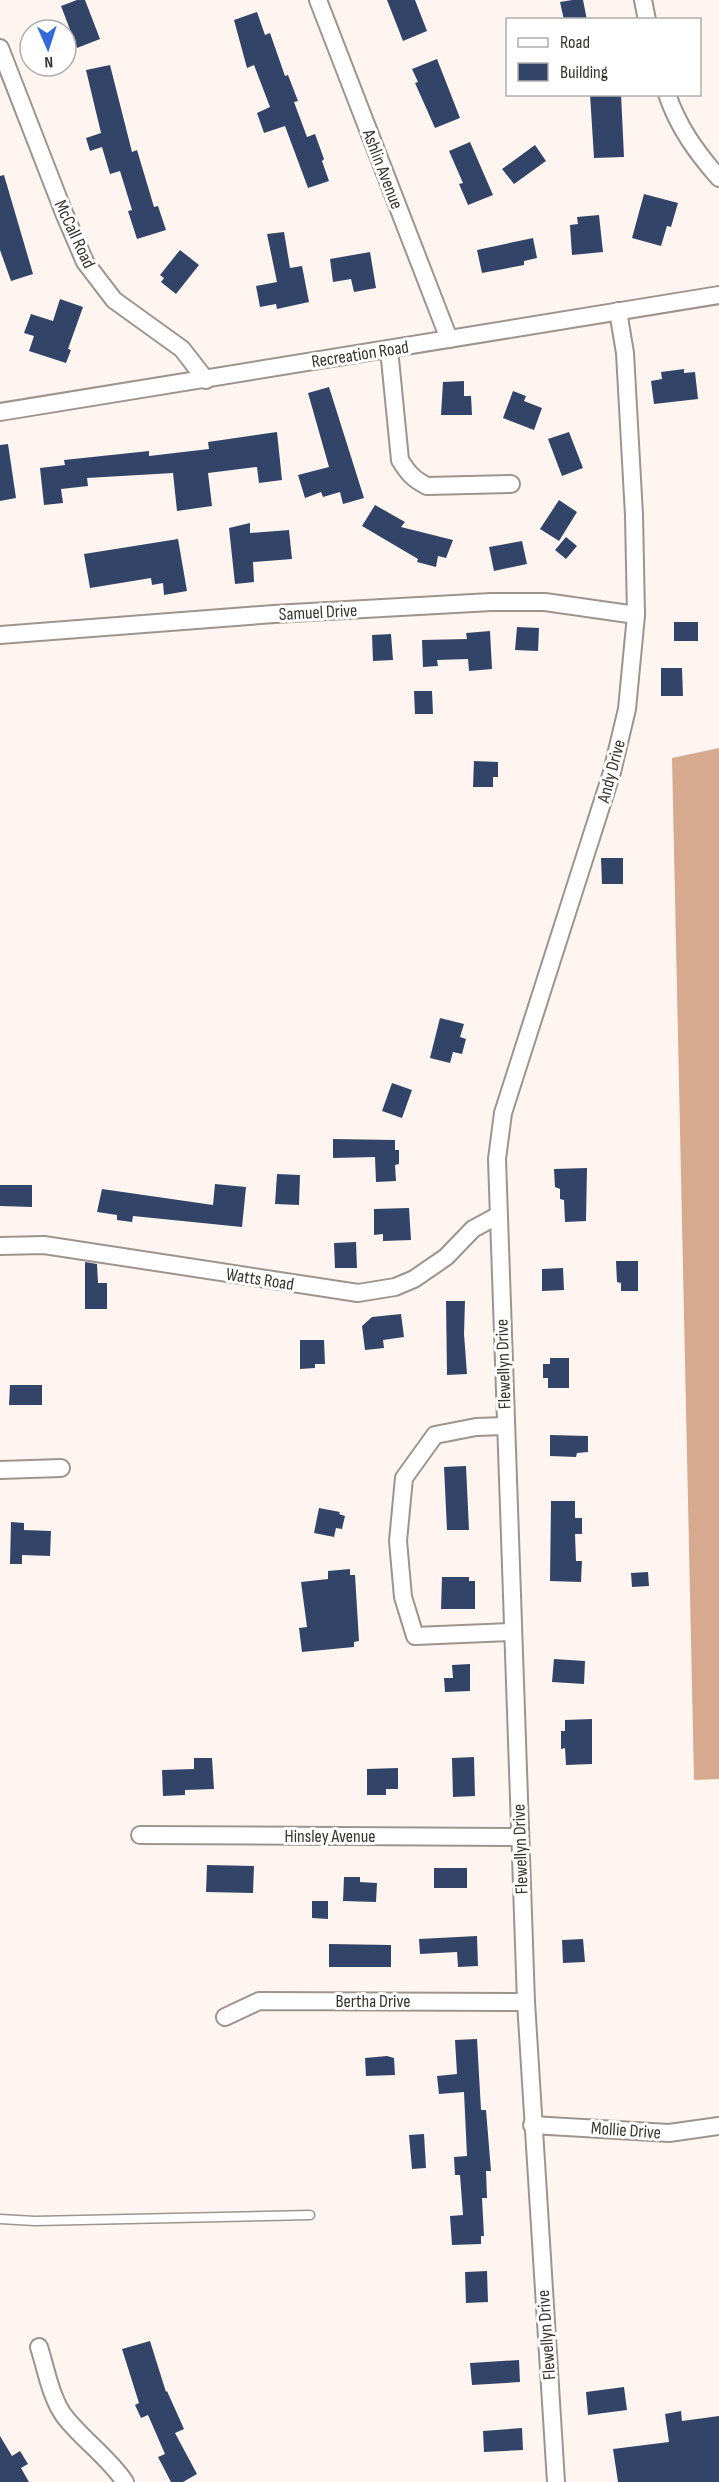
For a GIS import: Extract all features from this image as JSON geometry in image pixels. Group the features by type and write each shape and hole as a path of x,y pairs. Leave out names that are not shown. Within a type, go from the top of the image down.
{"street":[{"name":"Ashlin Avenue","path":"318,0 449,339"},
{"path":"643,0 647,18"},
{"name":"McCall Road","path":"0,48 85,262 114,300 182,349 206,380"},
{"path":"668,96 673,114 696,152 719,178"},
{"name":"Recreation Road","path":"0,412 719,295"},
{"name":"Andy Drive","path":"497,1216 497,1159 503,1113 612,772 627,709 636,615 634,515 625,353 618,311"},
{"path":"389,349 400,460 408,474 427,486 511,484"},
{"name":"Samuel Drive","path":"0,635 262,615 490,602 545,602 636,615"},
{"name":"Watts Road","path":"0,1246 45,1245 358,1293 395,1287 414,1279 446,1257 473,1229 497,1216"},
{"name":"Flewellyn Drive","path":"497,1216 526,2002 556,2482"},
{"path":"505,1426 476,1427 435,1435 404,1478 398,1541 402,1597 415,1636 512,1632"},
{"path":"0,1470 61,1468"},
{"name":"Hinsley Avenue","path":"140,1835 520,1837"},
{"name":"Bertha Drive","path":"225,2017 259,2001 526,2002"},
{"name":"Mollie Drive","path":"532,2125 669,2133 719,2126"},
{"path":"39,2347 57,2404 64,2416 116,2468 124,2482"}],"lane":[{"path":"0,2219 35,2221 310,2215"}],"shaded area":[{"path":"719,748 719,1779 694,1780 672,758"}],"building":[{"path":"77,0 85,0 100,39 78,48 78,18 66,18 61,6"},
{"path":"387,0 415,0 427,31 403,41"},
{"path":"583,0 587,18 564,18 560,2"},
{"path":"257,12 265,35 270,33 285,76 288,75 298,101 294,102 307,137 315,134 329,181 308,188 285,126 264,133 257,113 270,107 254,65 247,68 234,20"},
{"path":"437,59 460,118 435,128 415,83 418,82 412,69"},
{"path":"110,65 132,152 137,150 154,207 158,206 166,230 137,239 128,211 132,210 120,171 110,174 102,147 90,151 86,138 101,133 86,70"},
{"path":"590,96 621,96 624,157 594,158"},
{"path":"470,142 493,195 468,205 459,184 463,183 449,151"},
{"path":"535,145 546,161 514,184 502,169"},
{"path":"4,175 33,274 11,281 0,250 0,176"},
{"path":"644,194 678,203 671,227 667,226 661,246 632,238"},
{"path":"599,215 603,252 572,255 570,225 578,224 577,217"},
{"path":"284,232 290,268 302,266 309,302 277,309 276,304 260,307 256,286 277,282 267,234"},
{"path":"533,238 537,258 524,261 524,265 482,273 477,250"},
{"path":"180,250 199,265 176,294 161,282 164,278 160,275"},
{"path":"370,252 376,288 354,292 351,279 333,282 330,259"},
{"path":"60,299 83,307 68,349 71,350 66,363 29,351 34,336 24,333 31,314 53,321"},
{"path":"684,369 684,373 695,372 698,399 654,404 651,381 662,379 661,372"},
{"path":"464,381 464,396 471,396 472,415 441,415 443,382"},
{"path":"329,387 364,498 343,504 340,492 323,497 321,492 305,498 298,475 329,467 308,393"},
{"path":"513,391 526,396 524,401 542,408 534,430 503,418"},
{"path":"277,432 282,480 259,483 257,467 208,473 212,506 177,511 173,473 87,478 88,486 61,489 63,503 44,505 40,468 65,465 64,460 149,451 149,456 209,449 208,442"},
{"path":"569,432 583,468 562,476 548,439"},
{"path":"8,444 16,498 0,501 0,445"},
{"path":"559,500 577,512 559,541 540,529"},
{"path":"375,505 405,522 401,527 453,540 446,558 438,556 436,567 417,562 418,559 362,526"},
{"path":"250,523 250,533 289,530 292,559 253,562 254,582 235,584 229,528"},
{"path":"566,537 577,546 566,559 555,550"},
{"path":"178,539 187,591 164,595 163,583 152,585 151,578 90,588 84,554"},
{"path":"522,541 527,564 494,571 489,547"},
{"path":"674,622 698,622 698,641 674,641"},
{"path":"517,627 539,628 538,651 515,650"},
{"path":"490,631 492,669 469,671 468,659 437,660 438,666 423,667 422,640 467,639 466,633"},
{"path":"391,634 393,660 373,661 372,635"},
{"path":"661,668 682,668 683,696 661,696"},
{"path":"414,691 432,691 433,714 415,714"},
{"path":"474,761 498,762 498,777 493,777 493,787 473,787"},
{"path":"601,858 623,858 623,884 602,884"},
{"path":"440,1018 464,1024 460,1037 466,1039 462,1054 453,1052 450,1063 430,1058"},
{"path":"392,1083 412,1090 402,1118 382,1111"},
{"path":"333,1139 395,1140 395,1150 399,1150 399,1164 395,1165 396,1181 376,1182 375,1157 333,1158"},
{"path":"587,1168 586,1221 565,1222 564,1200 560,1199 560,1189 555,1187 554,1169"},
{"path":"277,1174 300,1175 299,1205 275,1204"},
{"path":"215,1184 246,1187 242,1227 133,1216 132,1222 117,1220 117,1215 97,1212 102,1189 213,1205"},
{"path":"0,1185 32,1185 32,1207 0,1206"},
{"path":"409,1208 411,1240 383,1241 383,1234 374,1235 374,1209"},
{"path":"356,1242 357,1268 335,1268 334,1243"},
{"path":"616,1261 638,1261 638,1291 621,1291 621,1283 617,1282"},
{"path":"85,1262 97,1264 98,1283 107,1283 107,1309 85,1309"},
{"path":"563,1268 564,1290 542,1291 542,1269"},
{"path":"446,1301 465,1301 464,1334 467,1374 447,1375"},
{"path":"401,1314 404,1337 383,1340 384,1348 365,1350 362,1326 372,1317"},
{"path":"300,1340 324,1340 325,1364 315,1364 315,1368 300,1369"},
{"path":"550,1358 569,1358 569,1388 548,1388 548,1378 543,1378 543,1364 550,1364"},
{"path":"10,1385 42,1385 42,1405 9,1405"},
{"path":"550,1435 588,1436 588,1452 577,1453 576,1457 550,1456"},
{"path":"466,1466 469,1530 447,1530 444,1467"},
{"path":"551,1501 575,1501 575,1518 582,1518 582,1534 575,1534 576,1561 582,1561 581,1582 550,1581"},
{"path":"319,1508 340,1512 339,1514 345,1516 342,1529 336,1528 334,1537 314,1533"},
{"path":"11,1522 24,1523 24,1530 51,1531 50,1556 22,1555 22,1564 10,1564"},
{"path":"350,1569 350,1575 355,1575 359,1641 354,1642 354,1647 302,1652 299,1628 307,1627 301,1582 328,1579 328,1571"},
{"path":"648,1572 649,1586 632,1587 631,1573"},
{"path":"442,1577 469,1577 469,1581 475,1581 475,1609 441,1609"},
{"path":"554,1659 585,1661 584,1684 552,1682"},
{"path":"470,1664 470,1691 445,1692 444,1678 453,1678 452,1665"},
{"path":"592,1719 592,1764 566,1765 565,1748 561,1749 561,1731 565,1731 565,1720"},
{"path":"474,1757 475,1796 453,1797 452,1758"},
{"path":"194,1758 212,1758 214,1789 185,1790 185,1795 163,1796 162,1770 194,1769"},
{"path":"398,1768 398,1789 386,1789 386,1795 367,1795 367,1769"},
{"path":"207,1865 254,1866 253,1893 206,1892"},
{"path":"434,1868 467,1868 467,1888 434,1888"},
{"path":"344,1877 360,1877 360,1882 377,1883 376,1902 343,1901"},
{"path":"312,1901 328,1901 328,1919 312,1918"},
{"path":"477,1936 478,1966 458,1967 457,1952 420,1954 419,1939"},
{"path":"583,1939 585,1962 563,1963 562,1940"},
{"path":"329,1944 391,1945 391,1967 329,1967"},
{"path":"477,2039 481,2110 486,2110 491,2171 486,2171 487,2198 482,2198 484,2236 481,2236 481,2244 452,2245 450,2216 463,2215 460,2175 455,2175 454,2157 467,2156 464,2092 439,2094 437,2076 457,2074 455,2040"},
{"path":"387,2056 394,2058 395,2075 366,2076 365,2058"},
{"path":"424,2134 426,2168 412,2169 409,2135"},
{"path":"487,2271 488,2302 466,2303 465,2272"},
{"path":"150,2341 166,2392 184,2429 175,2433 197,2474 183,2482 171,2482 158,2457 165,2454 148,2415 141,2418 135,2405 139,2403 122,2349"},
{"path":"519,2360 520,2382 472,2385 470,2363"},
{"path":"624,2387 627,2410 588,2415 586,2392"},
{"path":"681,2411 682,2421 719,2416 719,2482 618,2482 613,2449 669,2442 665,2414"},
{"path":"522,2428 523,2450 484,2452 483,2431"},
{"path":"0,2436 12,2456 20,2451 28,2464 21,2468 29,2482 0,2482"}]}
